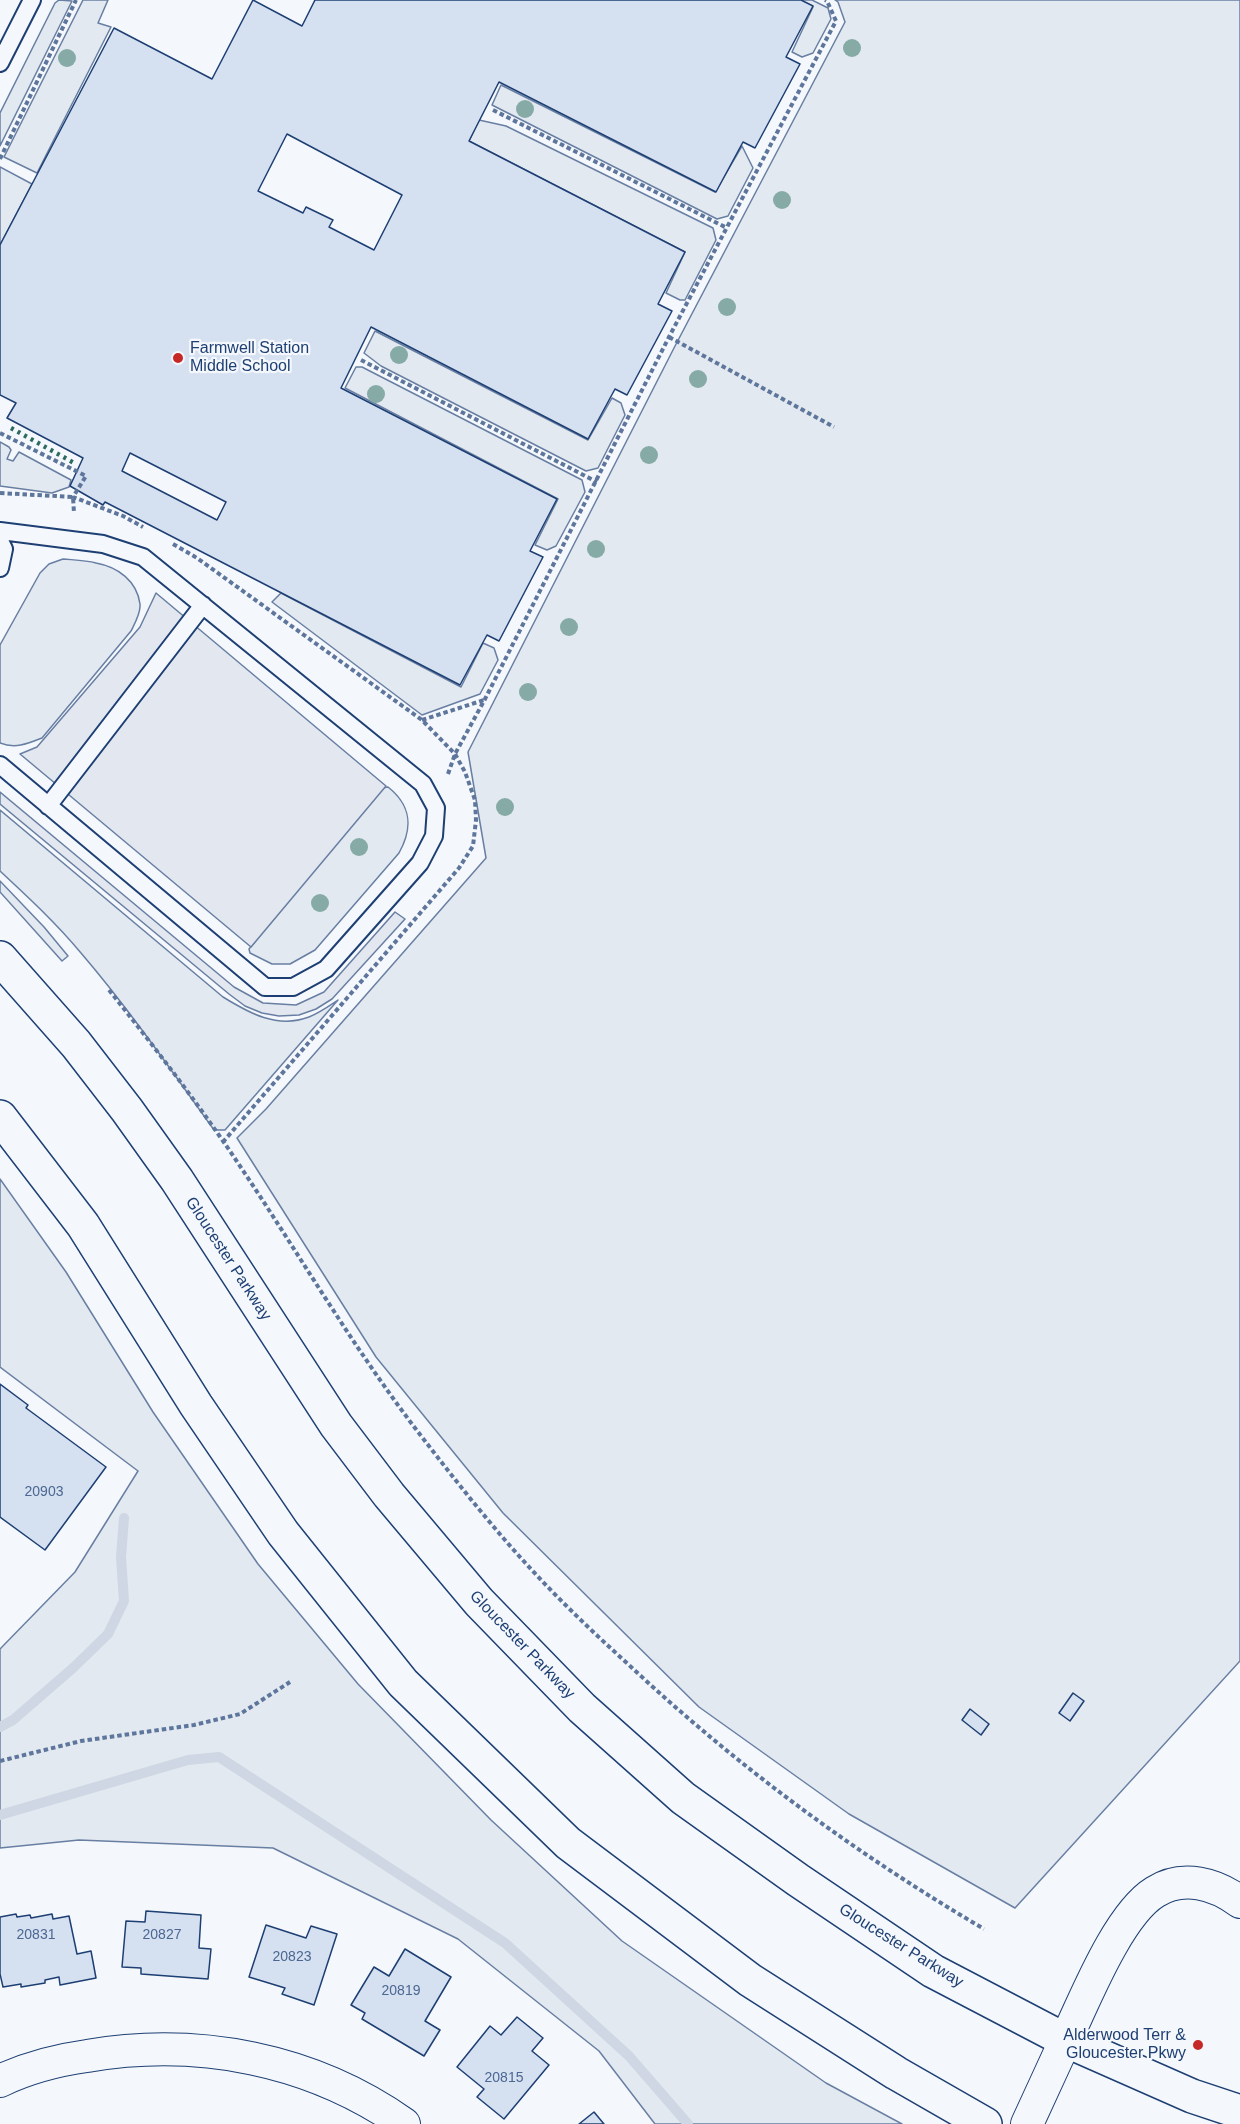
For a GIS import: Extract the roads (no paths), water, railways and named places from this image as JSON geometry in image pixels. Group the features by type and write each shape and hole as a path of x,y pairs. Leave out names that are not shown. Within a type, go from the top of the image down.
{"main road":[{"name":"Gloucester Parkway","path":"0,958 76,1044 127,1110 177,1180 336,1425 389,1495 472,1593 582,1708 683,1798 798,1880 933,1971 1065,2040 1192,2096 1240,2112"},
{"path":"0,1117 83,1224 196,1405 283,1533 403,1683 568,1843 740,1973 896,2073 986,2124"}],"street":[{"path":"1027,2124 1095,1977 1128,1918 1141,1903 1156,1891 1175,1884 1197,1883 1213,1886 1240,1902"},
{"path":"0,2081 64,2059 123,2049 180,2048 239,2055 295,2068 350,2091 404,2124"}],"lane":[{"path":"0,63 32,0"},
{"path":"0,531 103,544 143,557 423,784 436,808 434,836 420,863 326,969 293,987 265,987 0,765"},
{"path":"0,542 4,549 0,568"},
{"path":"48,806 203,605"}],"waterway":[{"path":"0,1727 13,1720 108,1634 124,1601 121,1557 124,1518"},
{"path":"0,1815 188,1760 219,1757 505,1943 629,2056 688,2124"}],"place":[{"name":"Farmwell Station Middle School","path":"178,358"},
{"name":"Alderwood Terr & Gloucester Pkwy","path":"1198,2045"}]}
